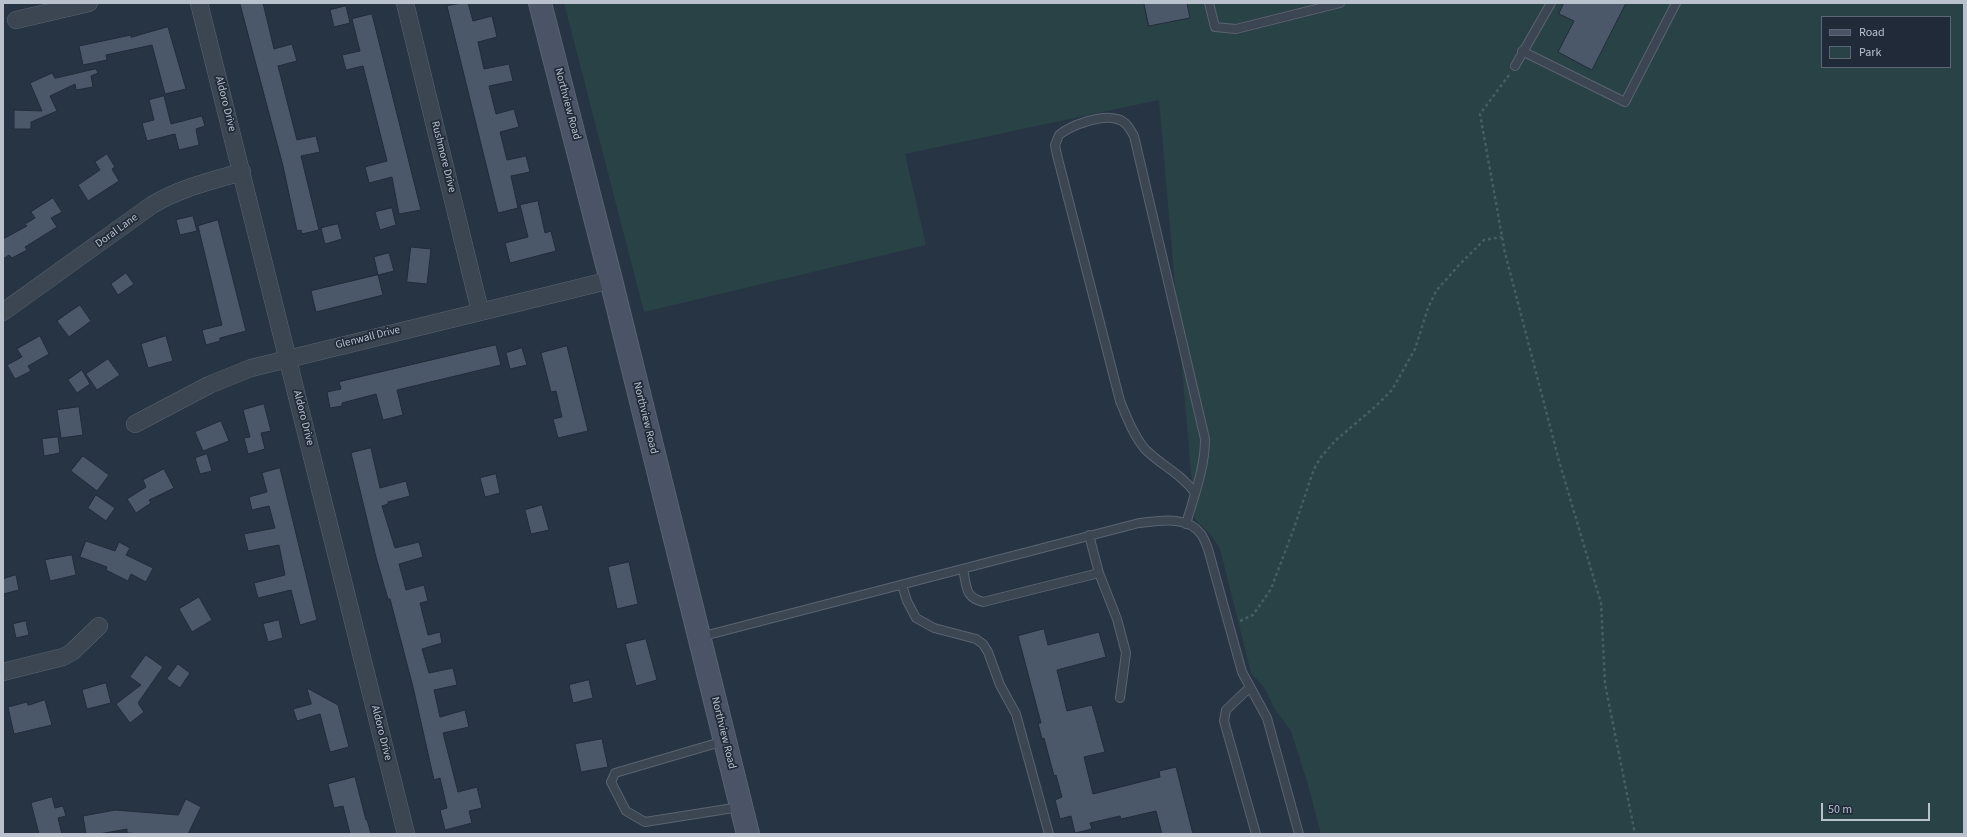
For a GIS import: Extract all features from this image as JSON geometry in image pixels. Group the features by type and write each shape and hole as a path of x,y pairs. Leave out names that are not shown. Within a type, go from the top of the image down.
{"street":[{"path":"16,20 89,3"},
{"name":"Aldoro Drive","path":"199,3 406,834"},
{"name":"Rushmore Drive","path":"405,3 480,311"},
{"name":"Northview Road","path":"540,3 611,280 748,834"},
{"name":"Doral Lane","path":"3,312 152,205 170,194 197,184 242,172"},
{"name":"Glenwall Drive","path":"135,424 209,385 251,368 611,280"},
{"path":"3,672 63,657 72,652 99,626"}],"lane":[{"path":"1209,3 1215,27 1236,29 1340,3"},
{"path":"1515,66 1522,51 1551,3"},
{"path":"1522,51 1625,102 1676,3"},
{"path":"1186,524 1195,493 1204,459 1204,432 1134,136 1125,123 1118,119 1103,119 1073,126 1058,135 1055,145 1120,401 1131,428 1144,448 1188,483 1195,493"},
{"path":"699,637 963,570 1089,535 1151,522 1177,520 1201,534 1208,549 1242,672 1249,688 1267,718 1298,834"},
{"path":"1089,535 1099,573 1117,619 1126,653 1120,698"},
{"path":"963,570 968,593 973,600 983,602 1099,573"},
{"path":"902,585 907,601 916,618 934,628 976,639 983,644 988,652 1000,685 1016,714 1049,834"},
{"path":"1249,688 1226,710 1224,721 1256,834"},
{"path":"725,741 615,773 611,782 626,811 645,822 741,807"}],"path":[{"path":"1515,66 1480,114 1502,237 1559,461 1601,603 1605,684 1635,834"},
{"path":"1228,625 1253,615 1265,600 1294,528 1314,469 1336,440 1376,406 1392,390 1415,349 1428,308 1436,291 1484,240 1502,237"}],"green space":[{"path":"564,3 1964,3 1964,834 1321,834 1308,785 1291,731 1274,708 1264,687 1251,673 1220,549 1212,536 1195,519 1159,100 905,154 926,245 644,312"}],"building":[{"path":"240,3 263,3 274,49 292,44 297,61 278,66 297,140 316,136 320,152 301,156 319,230 302,234 301,230 297,231 283,166"},
{"path":"468,3 473,21 492,16 497,37 478,42 484,69 509,64 513,81 489,86 496,114 514,109 519,127 500,132 507,160 526,156 530,172 511,176 518,208 498,213 447,6"},
{"path":"1144,3 1187,3 1190,18 1149,26"},
{"path":"1564,3 1626,3 1592,70 1558,52 1574,21 1559,14"},
{"path":"346,6 350,23 334,27 330,10"},
{"path":"372,14 421,210 399,214 392,177 369,183 365,167 387,161 363,66 346,70 342,55 360,51 352,19"},
{"path":"168,27 186,89 165,94 152,45 106,55 107,60 83,65 79,46 131,35 131,37"},
{"path":"96,69 98,73 91,76 93,87 76,90 75,84 50,96 57,111 31,122 31,129 14,129 14,110 42,111 30,83 52,73 55,78"},
{"path":"164,96 171,124 202,116 205,126 196,129 199,145 179,150 175,134 147,141 142,123 154,120 149,100"},
{"path":"107,154 115,167 112,169 119,181 88,201 78,185 100,170 95,162"},
{"path":"53,198 62,212 51,218 57,227 25,247 27,250 12,258 9,255 3,259 3,239 27,226 25,224 35,218 31,212"},
{"path":"538,201 545,233 551,231 556,251 510,263 505,243 528,237 520,205"},
{"path":"392,208 396,225 380,230 375,212"},
{"path":"193,216 197,231 180,235 176,220"},
{"path":"218,220 246,331 220,338 220,341 206,345 202,330 222,325 198,226"},
{"path":"338,224 342,239 325,244 321,228"},
{"path":"411,247 431,249 427,284 407,282"},
{"path":"389,253 394,271 378,275 374,257"},
{"path":"126,273 134,284 118,295 111,284"},
{"path":"378,275 383,295 316,312 311,291"},
{"path":"80,305 91,321 69,337 57,321"},
{"path":"40,336 49,354 28,366 31,371 15,379 7,365 22,357 17,349"},
{"path":"166,336 173,361 148,368 141,344"},
{"path":"496,345 501,365 397,390 403,415 383,420 376,394 342,403 342,406 330,408 327,392 341,389 339,382"},
{"path":"567,346 588,431 558,438 553,419 562,417 556,391 551,392 541,353"},
{"path":"522,348 527,365 510,369 506,353"},
{"path":"108,359 120,375 97,390 86,374"},
{"path":"82,370 90,384 77,393 68,380"},
{"path":"264,404 271,431 261,433 265,449 248,454 244,438 250,437 243,410"},
{"path":"79,407 83,435 61,438 57,410"},
{"path":"221,421 229,441 203,451 195,432"},
{"path":"58,437 60,453 44,456 42,439"},
{"path":"371,448 380,488 406,481 410,496 388,502 388,504 382,506 395,548 419,542 423,557 399,564 406,590 424,585 428,601 420,603 428,635 440,632 442,643 422,649 429,673 453,668 457,685 434,690 440,717 465,710 469,727 443,733 458,792 477,787 482,808 469,811 472,823 445,830 440,810 447,808 440,778 434,780 413,687 390,599 388,599 376,557 351,453"},
{"path":"207,454 212,471 200,474 195,458"},
{"path":"83,456 109,475 97,491 71,471"},
{"path":"280,468 317,620 300,625 291,590 258,598 254,583 285,575 279,545 248,551 244,534 275,528 269,506 252,510 249,497 267,492 262,473"},
{"path":"164,469 174,488 149,500 151,503 136,513 127,499 146,487 143,480"},
{"path":"496,474 500,493 485,497 480,478"},
{"path":"96,495 115,508 106,521 88,508"},
{"path":"542,505 549,530 531,534 525,510"},
{"path":"86,541 115,551 119,542 130,548 126,555 153,568 146,582 131,574 128,581 106,570 107,567 80,557"},
{"path":"72,555 76,575 50,581 45,560"},
{"path":"629,562 638,604 617,609 608,567"},
{"path":"16,575 19,590 3,594 3,579"},
{"path":"199,597 212,620 192,632 179,609"},
{"path":"279,620 283,638 268,642 263,624"},
{"path":"26,621 29,635 16,638 13,624"},
{"path":"1044,629 1048,645 1099,632 1106,657 1057,670 1067,711 1092,705 1105,752 1084,757 1093,794 1160,777 1159,771 1176,767 1193,834 1162,834 1156,811 1121,819 1120,816 1090,823 1092,829 1075,833 1071,816 1060,819 1055,800 1062,797 1056,775 1054,776 1044,738 1042,739 1038,723 1041,723 1018,636"},
{"path":"646,639 657,680 636,686 625,644"},
{"path":"146,655 163,667 138,703 144,712 130,723 116,704 141,685 130,677"},
{"path":"178,664 190,673 180,688 167,679"},
{"path":"589,680 593,698 573,703 569,685"},
{"path":"106,683 111,703 87,709 82,690"},
{"path":"307,688 338,705 349,747 330,752 320,714 297,721 293,709 311,704"},
{"path":"45,700 52,725 14,734 8,707 27,702 28,705"},
{"path":"602,739 608,767 581,772 575,744"},
{"path":"355,777 371,834 350,834 343,806 334,808 328,784"},
{"path":"52,797 55,808 63,806 66,816 58,818 62,834 39,834 31,803"},
{"path":"186,799 201,807 188,834 127,833 127,829 99,834 86,834 83,816 115,810 178,815"}]}
